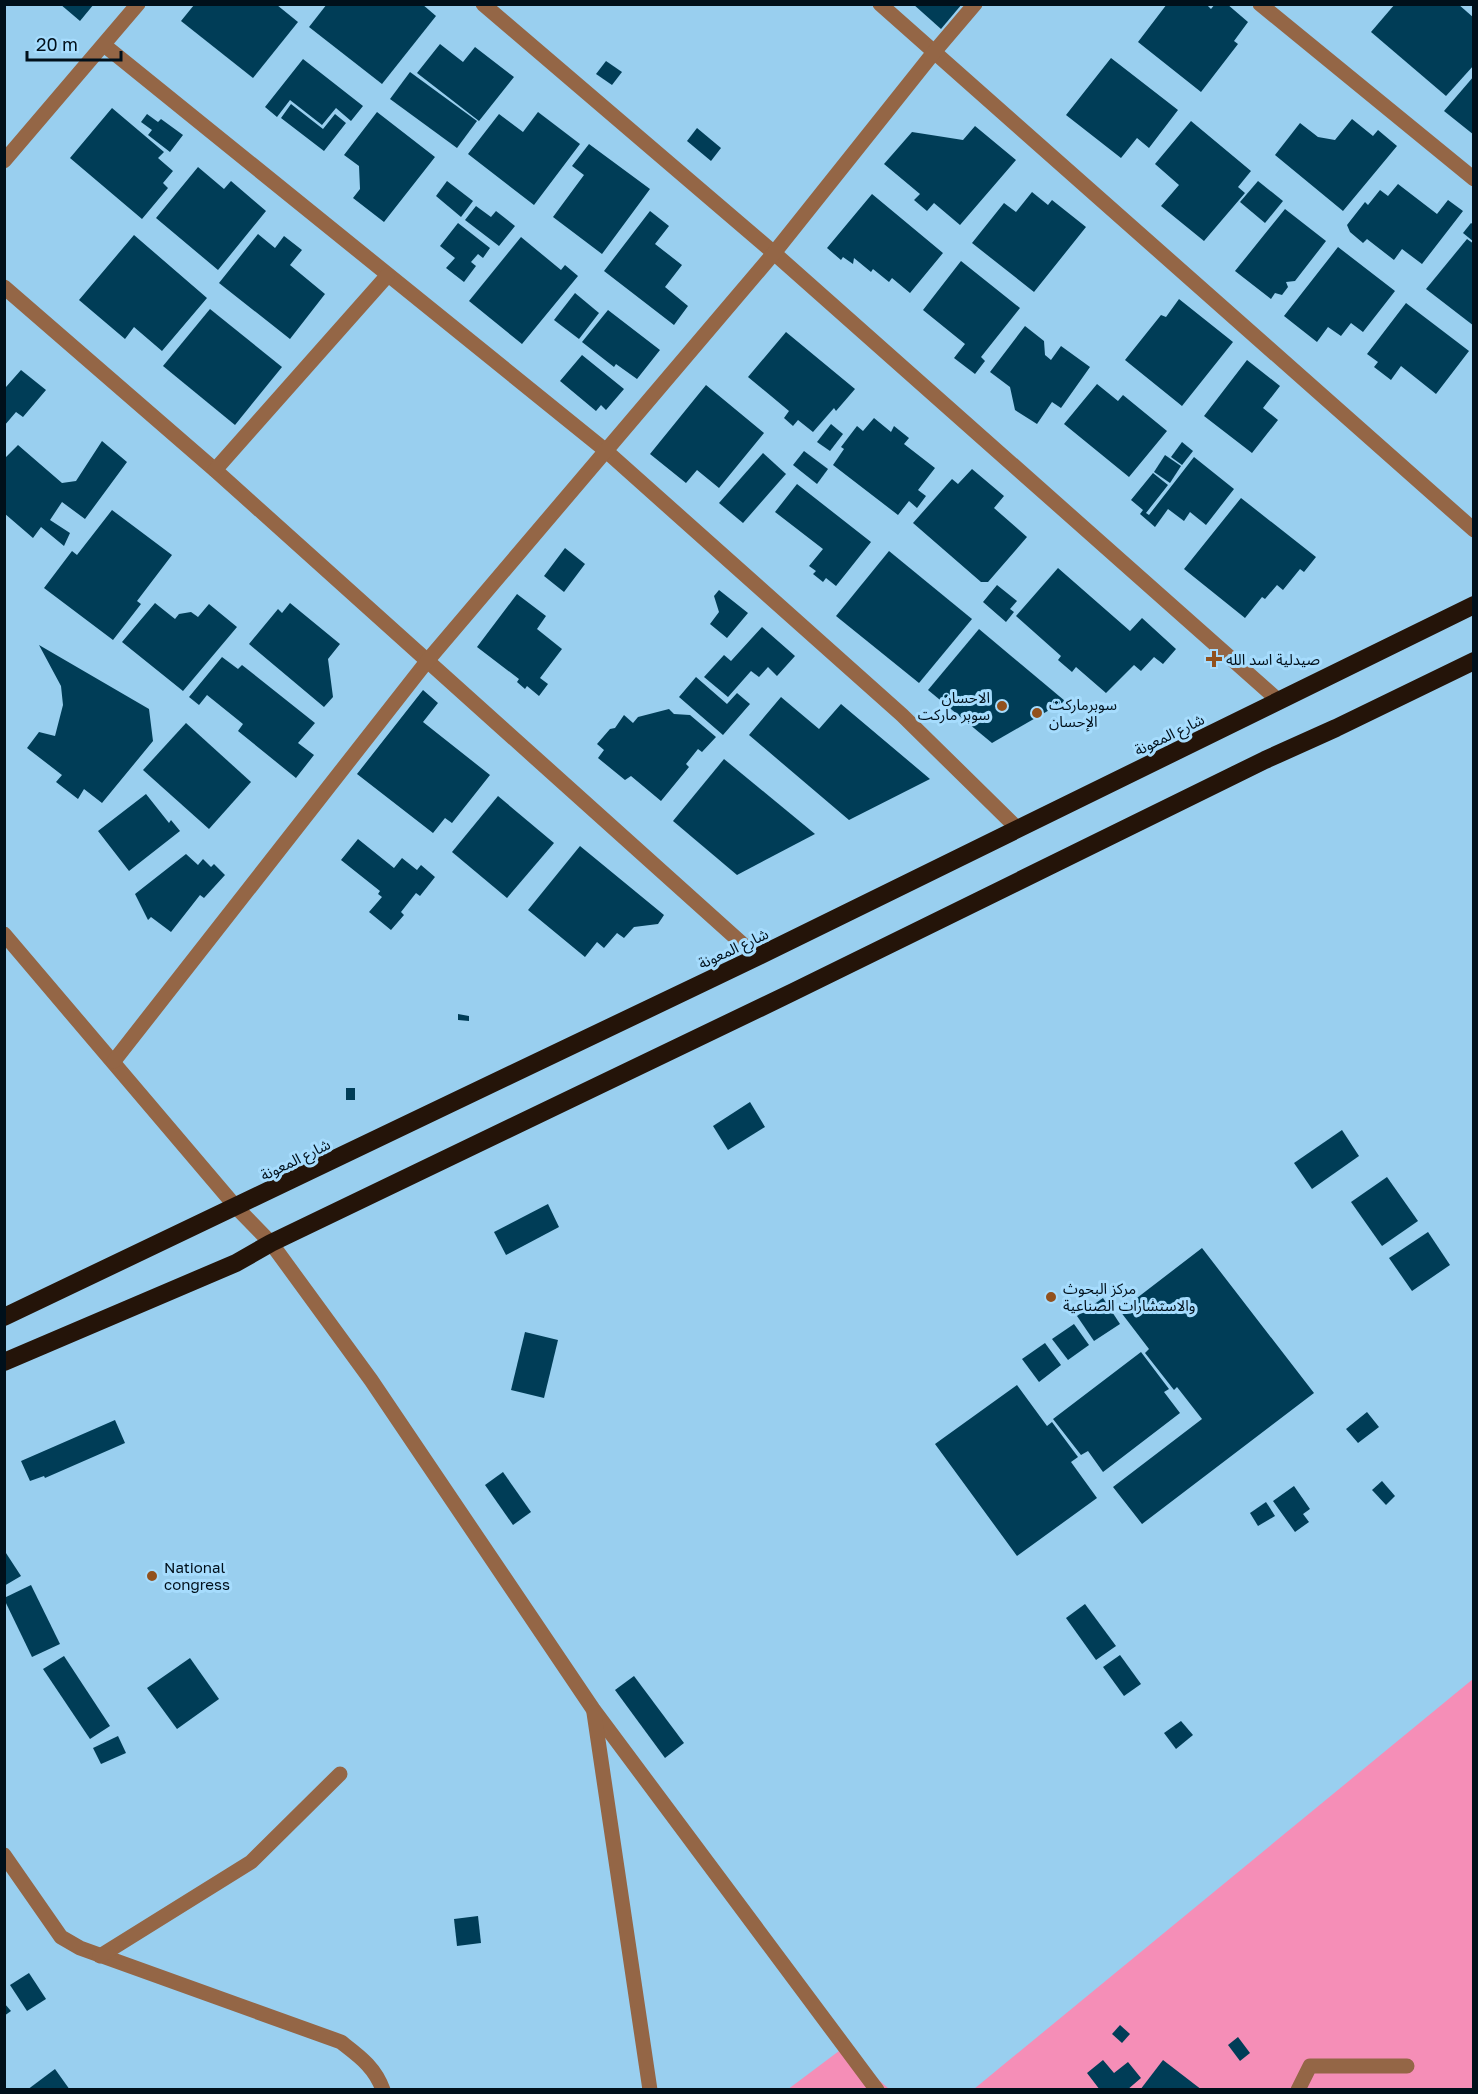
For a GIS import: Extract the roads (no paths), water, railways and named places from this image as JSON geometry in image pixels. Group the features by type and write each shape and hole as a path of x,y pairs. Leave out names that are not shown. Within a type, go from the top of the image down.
{"highway":[{"name":"شارع المعونة","path":"4,1317 757,957 1473,605"},
{"path":"4,1362 236,1263 1265,760 1473,661"}],"street":[{"path":"7,153 138,4"},
{"path":"483,4 774,253 1278,700"},
{"path":"880,4 1473,530"},
{"path":"114,1061 428,660 604,450 774,253 975,4"},
{"path":"1260,4 1473,178"},
{"path":"104,45 604,450 902,715 1018,829"},
{"path":"216,470 387,276"},
{"path":"4,287 216,470 757,957"},
{"path":"4,934 236,1207 271,1244 371,1380 593,1709 877,2090"},
{"path":"593,1709 650,2090"},
{"path":"100,1956 251,1862 340,1774"},
{"path":"4,1855 61,1937 100,1956 341,2042 367,2063 378,2077 383,2090"},
{"path":"1298,2090 1310,2066 1407,2066"}],"place":[{"name":"صيدلية اسد الله","path":"1214,659"},
{"name":"الاحسان سوبر ماركت","path":"1002,706"},
{"name":"سوبرماركت الإحسان","path":"1037,713"},
{"name":"مركز البحوث والاستشارات الصناعية","path":"1051,1297"},
{"name":"National congress","path":"152,1576"}]}
